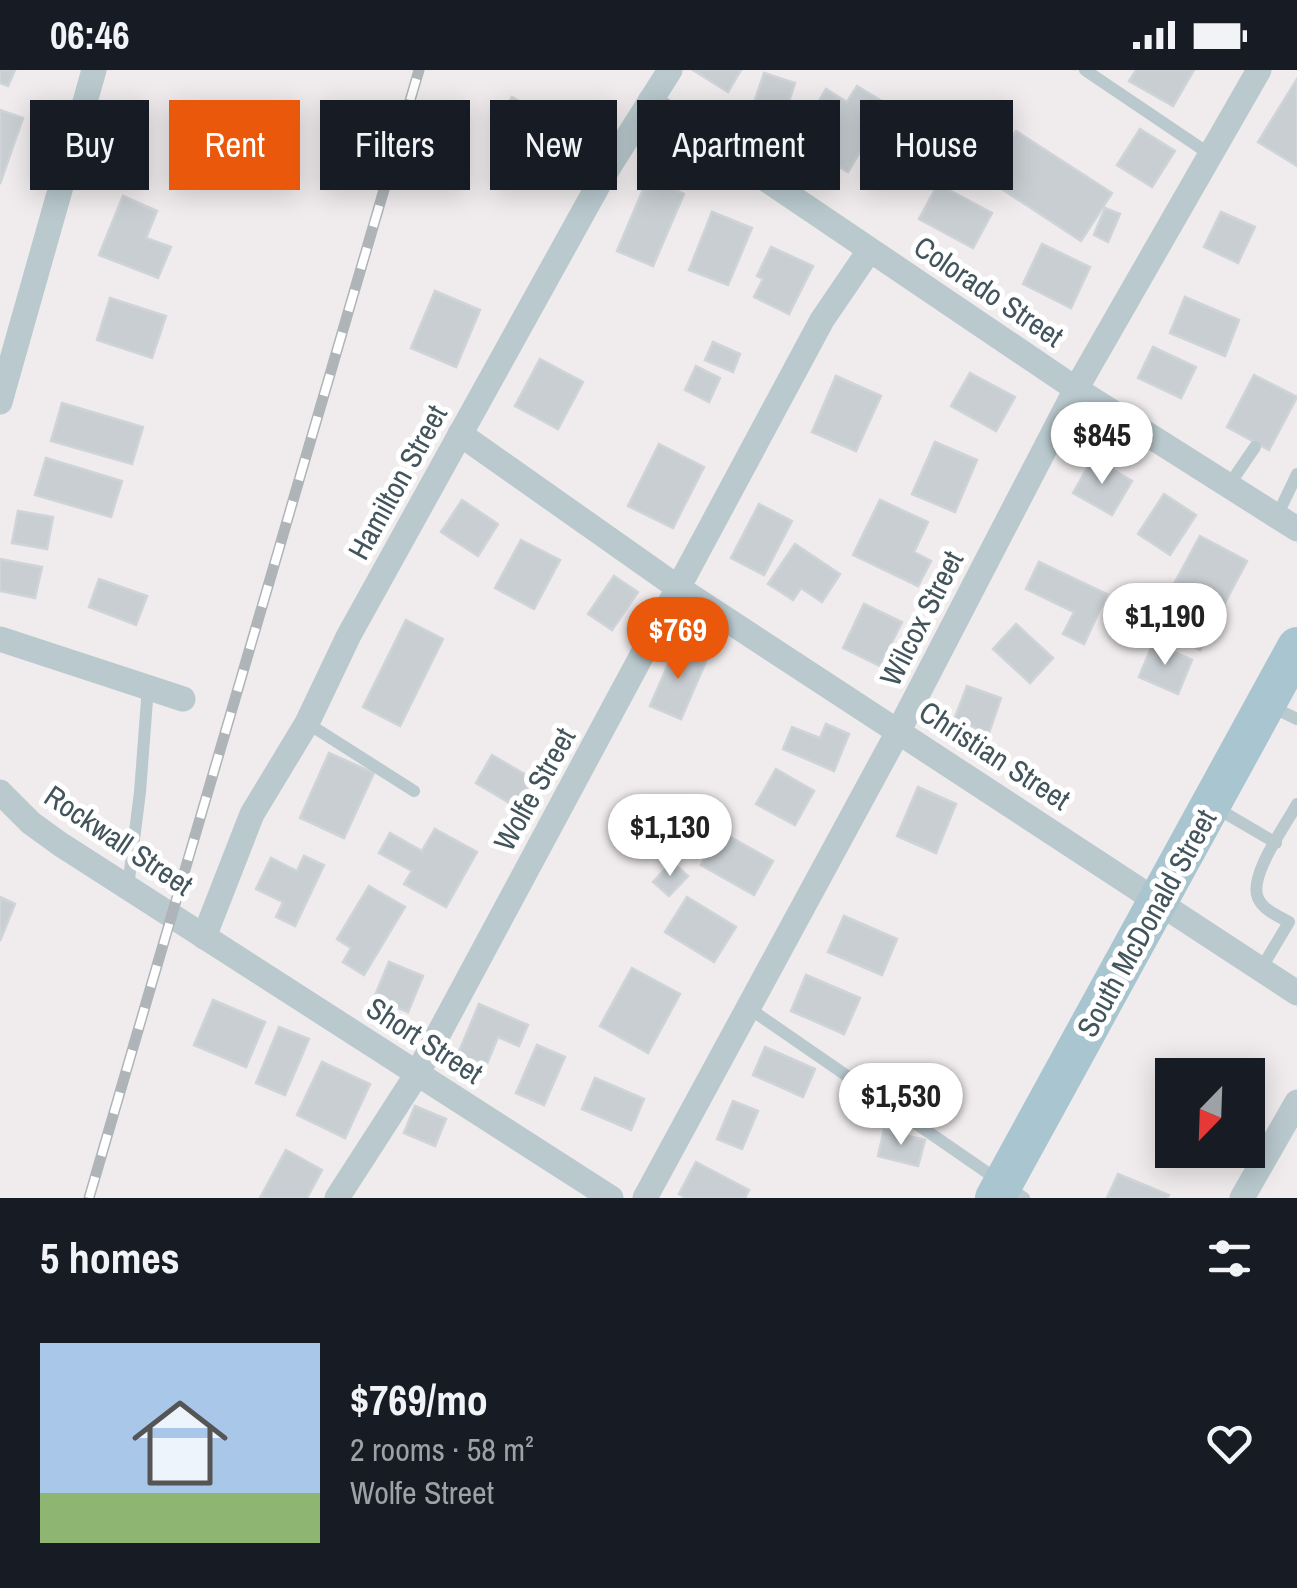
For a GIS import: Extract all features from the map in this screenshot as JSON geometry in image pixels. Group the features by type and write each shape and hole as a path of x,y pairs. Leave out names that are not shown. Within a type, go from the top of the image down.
{"main road":[{"name":"South McDonald Street","path":"1007,1193 1211,805 1282,711 1297,647"}],"street":[{"path":"0,402 94,70"},
{"name":"Hamilton Street","path":"651,100 670,70"},
{"name":"Wilcox Street","path":"645,1198 899,730 1076,388 1259,70"},
{"name":"Hamilton Street","path":"204,937 252,814 306,723 349,635 604,173 637,121"},
{"name":"Colorado Street","path":"786,190 1076,388 1287,523"},
{"name":"Wolfe Street","path":"337,1198 417,1074 822,320 870,250"},
{"name":"Christian Street","path":"460,434 680,590 1297,993"},
{"path":"0,639 183,699"},
{"name":"Rockwall Street","path":"0,792 46,834 204,937"},
{"name":"Short Street","path":"204,937 611,1198"},
{"path":"1242,1198 1297,1102"}],"lane":[{"path":"1085,70 1210,155"},
{"path":"1229,486 1255,447"},
{"path":"1287,523 1297,474"},
{"path":"128,887 148,687"},
{"path":"306,723 414,791"},
{"path":"1261,969 1293,925 1265,908 1256,891 1258,874 1297,804"},
{"path":"1211,805 1276,843"},
{"path":"750,1009 1007,1193"}],"building":[{"path":"0,70 15,70 8,86 0,83"},
{"path":"693,70 741,70 728,92"},
{"path":"1136,70 1194,70 1173,106 1129,81"},
{"path":"764,73 795,83 789,100 755,100"},
{"path":"1297,79 1297,166 1258,142"},
{"path":"857,86 880,100 860,100 860,152 848,172 840,167 840,100 819,100 826,89 847,102"},
{"path":"0,110 23,118 0,184"},
{"path":"1140,129 1175,151 1152,187 1117,165"},
{"path":"1016,131 1112,193 1081,241 1003,190 1013,190"},
{"path":"643,190 675,190 684,194 653,266 617,251"},
{"path":"935,190 949,190 992,213 973,248 919,219"},
{"path":"123,196 157,211 146,238 171,247 158,278 99,255"},
{"path":"1105,208 1120,214 1108,242 1094,235"},
{"path":"712,212 752,228 728,285 689,270"},
{"path":"1221,212 1255,227 1238,263 1204,247"},
{"path":"1042,244 1090,267 1071,308 1023,284"},
{"path":"771,247 813,266 789,314 754,297 763,279 757,276"},
{"path":"435,291 480,310 456,367 411,348"},
{"path":"1185,297 1239,320 1225,356 1170,333"},
{"path":"110,298 166,316 152,358 97,340"},
{"path":"713,342 740,354 733,372 705,360"},
{"path":"1153,347 1196,367 1181,398 1138,378"},
{"path":"540,359 583,382 558,429 515,406"},
{"path":"696,366 720,378 709,402 685,390"},
{"path":"970,373 1015,397 996,431 951,406"},
{"path":"1254,375 1297,397 1269,450 1227,427"},
{"path":"836,376 881,396 856,451 812,432"},
{"path":"62,403 143,427 132,464 51,441"},
{"path":"935,442 977,460 955,512 912,494"},
{"path":"659,444 704,467 673,528 628,506"},
{"path":"46,458 122,481 111,517 35,495"},
{"path":"1093,458 1132,481 1112,515 1073,493"},
{"path":"1164,494 1196,515 1170,555 1138,534"},
{"path":"462,500 498,524 478,556 441,532"},
{"path":"880,500 928,522 914,552 931,561 918,586 853,555"},
{"path":"759,504 792,521 764,575 731,558"},
{"path":"18,511 53,517 47,549 12,543"},
{"path":"1200,536 1247,561 1200,650 1152,625"},
{"path":"521,540 560,560 534,609 495,588"},
{"path":"795,544 840,574 822,602 801,588 793,600 768,584"},
{"path":"0,559 42,567 35,598 0,591"},
{"path":"1039,562 1107,594 1084,644 1063,634 1074,612 1026,589"},
{"path":"614,576 638,592 612,630 588,614"},
{"path":"99,579 147,596 136,625 89,607"},
{"path":"864,604 902,622 880,666 843,648"},
{"path":"406,620 443,639 400,726 363,707"},
{"path":"1016,624 1053,658 1030,683 993,649"},
{"path":"1153,643 1192,660 1178,694 1139,677"},
{"path":"676,646 707,659 681,719 650,706"},
{"path":"967,686 1001,698 989,733 954,720"},
{"path":"826,724 849,734 834,771 783,749 792,727 820,738"},
{"path":"329,753 374,773 344,838 300,818"},
{"path":"492,755 533,779 516,807 476,783"},
{"path":"776,769 814,791 795,825 756,804"},
{"path":"918,787 956,804 936,853 897,836"},
{"path":"435,829 477,852 446,907 404,884 412,871 379,853 390,833 422,851"},
{"path":"720,831 773,861 754,895 701,865"},
{"path":"304,856 324,865 295,926 276,917 283,902 256,889 271,858 297,871"},
{"path":"672,862 688,876 669,896 653,882"},
{"path":"369,886 405,907 364,975 343,962 351,948 337,939"},
{"path":"0,897 15,904 0,941"},
{"path":"687,897 736,927 714,962 665,932"},
{"path":"844,916 897,939 882,975 828,952"},
{"path":"389,962 423,976 408,1012 374,998"},
{"path":"632,968 680,994 648,1053 600,1026"},
{"path":"806,975 860,998 844,1034 791,1011"},
{"path":"213,1000 265,1022 246,1067 194,1045"},
{"path":"479,1004 528,1025 519,1046 498,1037 486,1066 458,1054"},
{"path":"279,1027 309,1039 285,1095 256,1083"},
{"path":"537,1045 565,1057 544,1105 516,1093"},
{"path":"765,1047 815,1069 803,1097 753,1075"},
{"path":"322,1062 370,1084 345,1138 297,1115"},
{"path":"595,1078 644,1099 631,1130 582,1109"},
{"path":"733,1101 758,1111 742,1149 717,1139"},
{"path":"415,1106 446,1119 435,1146 404,1133"},
{"path":"884,1130 925,1140 918,1166 878,1156"},
{"path":"286,1150 322,1170 307,1198 260,1198"},
{"path":"696,1162 749,1190 745,1198 686,1198 679,1194"},
{"path":"1118,1174 1169,1195 1107,1198"}],"railway":[{"path":"89,1198 419,70"}]}
